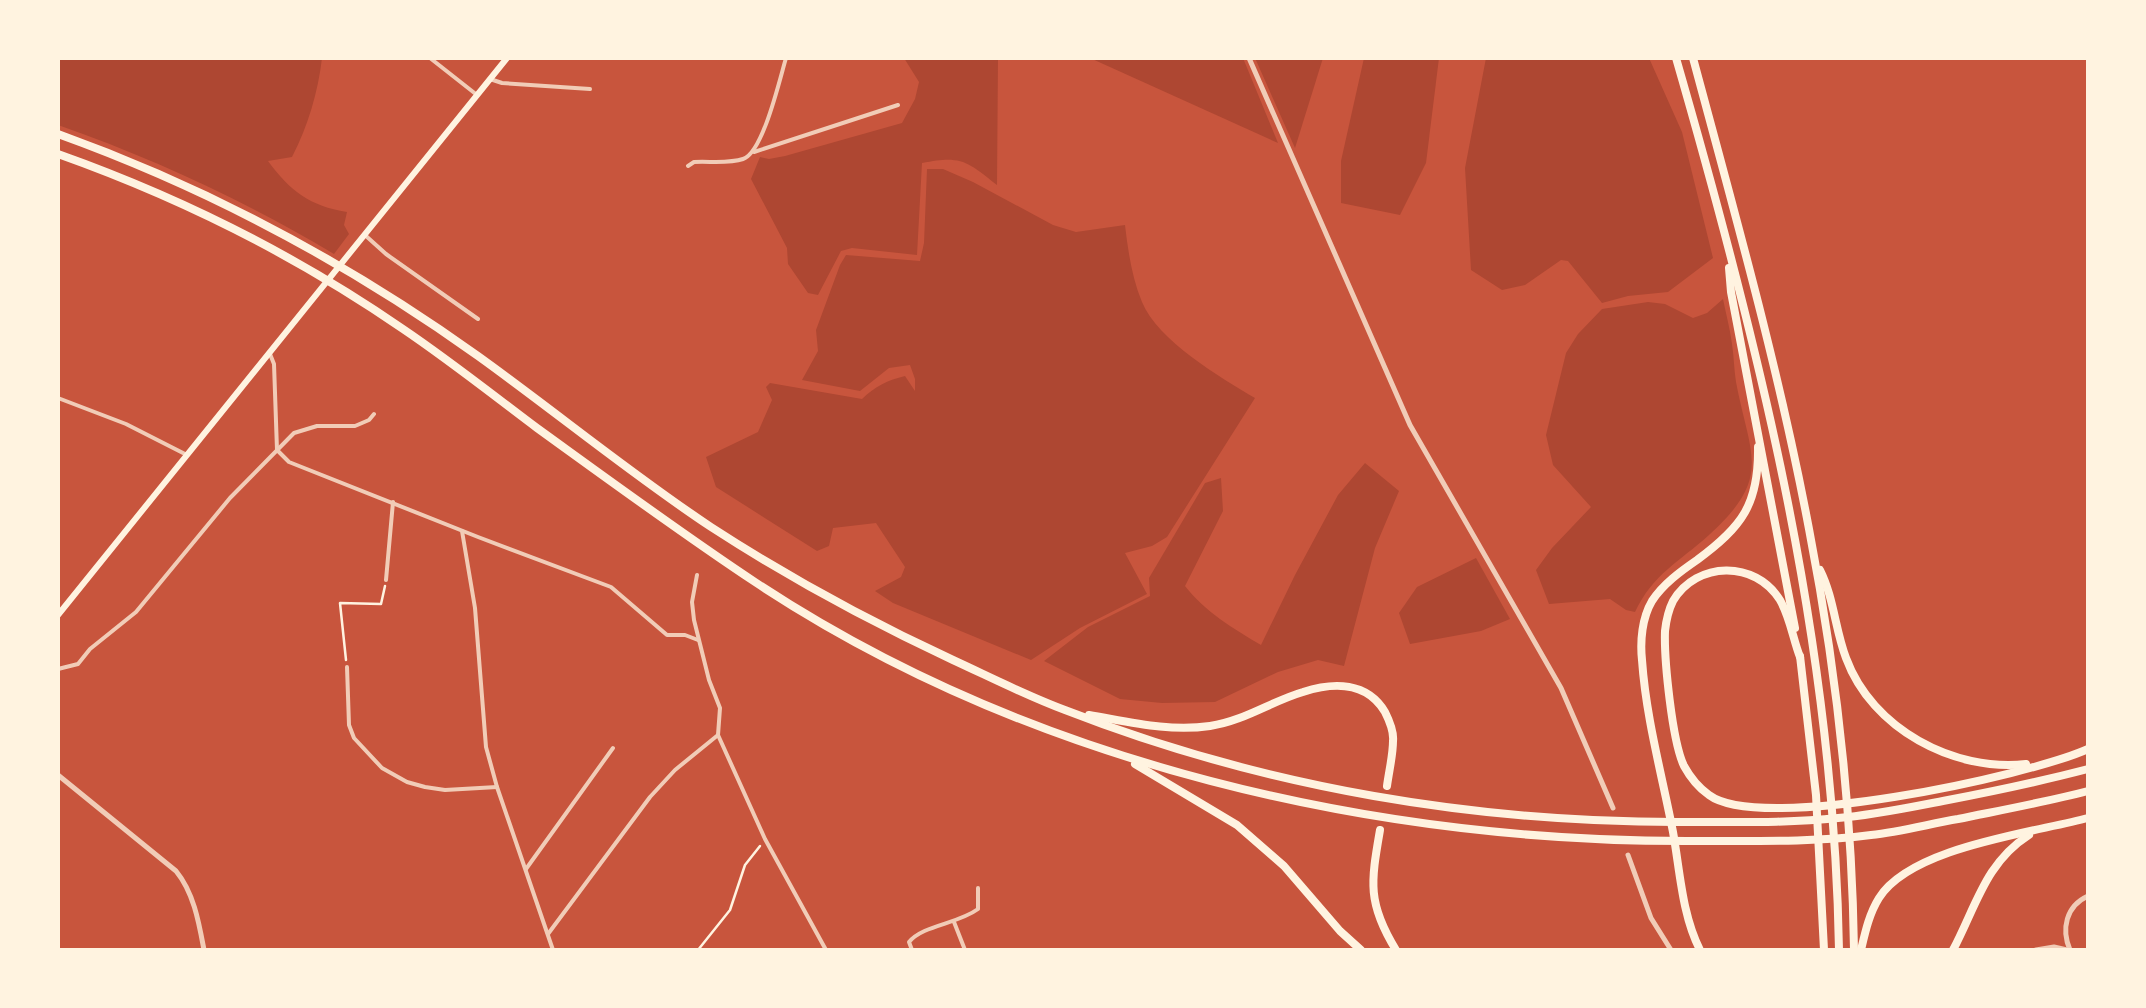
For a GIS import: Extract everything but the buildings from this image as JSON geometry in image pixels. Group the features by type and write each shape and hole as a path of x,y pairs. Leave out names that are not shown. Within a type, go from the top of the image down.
{"highway":[{"path":"1676,58 1778,452 1807,602 1830,785 1839,950"},
{"path":"1693,58 1777,380 1815,560 1834,679 1858,950"},
{"path":"58,134 236,209 319,254 476,355 671,499 764,560 859,614 1064,710 1220,762 1419,804 1607,821 1808,821 1872,814 2012,788 2088,768"},
{"path":"58,154 188,207 285,256 352,296 689,538 759,585 852,639 999,711 1148,770 1237,825 1284,866 1361,950"},
{"path":"1728,248 1731,292 1800,657 1814,781 1824,950"},
{"path":"1700,950 1687,911 1649,711 1641,658 1642,629 1652,602 1676,575 1736,528 1750,505 1757,482 1757,424"},
{"path":"1815,560 1828,586 1847,662 1864,691 1901,728 1930,747 1969,761 1997,766 2050,762"},
{"path":"1800,657 1779,598 1752,574 1732,569 1708,572 1686,585 1672,603 1665,626 1666,663 1677,741 1683,764 1711,797 1730,804 1770,808 1870,801 1994,776 2088,749"},
{"path":"1064,710 1150,726 1194,728 1228,723 1304,692 1336,685 1358,688 1374,697 1387,715 1394,737 1387,786"},
{"path":"1112,754 1366,815 1459,829 1614,841 1808,840 1875,835 2088,790"},
{"path":"1858,950 1880,896 1902,874 1934,857 2088,818"},
{"path":"1380,830 1372,875 1374,902 1383,929 1396,950"},
{"path":"1953,950 1998,862 2037,830"}],"main road":[{"path":"58,616 507,58"}],"street":[{"path":"430,58 477,95"},
{"path":"754,152 786,58"},
{"path":"1249,58 1410,424 1561,688 1612,808"},
{"path":"490,78 502,83 590,88"},
{"path":"688,166 694,162 744,159 754,152 898,104"},
{"path":"363,234 478,319"},
{"path":"268,353 274,364 278,450 294,464 612,587 667,635 698,640"},
{"path":"58,398 126,424 185,454"},
{"path":"58,669 78,664 90,648 136,612 230,498 294,433 317,426 355,426 374,414"},
{"path":"386,580 393,502"},
{"path":"462,530 476,608 486,747 553,950"},
{"path":"696,575 692,602 698,640 720,708 718,736 765,840 826,950"},
{"path":"347,667 349,725 354,738 382,768 425,787 497,787"},
{"path":"548,934 650,797 674,770 718,736"},
{"path":"526,868 613,748"},
{"path":"58,776 182,879 192,898 204,950"},
{"path":"1628,856 1650,918 1672,950"},
{"path":"912,950 909,942 914,935 954,922 978,909 978,888"},
{"path":"2045,948 2065,930 2071,909 2088,896"},
{"path":"954,922 965,950"},
{"path":"2036,950 2068,950 2065,930"}],"path":[{"path":"347,667 340,603 381,604 386,580"},
{"path":"698,950 730,910 746,865 765,840"}],"shaded area":[{"path":"58,58 322,58 312,109 292,157 268,161 302,196 347,212 344,225 349,234 334,254 199,182 58,125"},
{"path":"904,58 998,58 997,185 963,162 922,163 917,255 852,248 841,251 818,295 808,293 788,264 787,248 751,179 760,157 785,156 902,123 919,82"},
{"path":"1090,58 1243,58 1278,143"},
{"path":"1255,58 1323,58 1295,148"},
{"path":"1364,58 1439,58 1426,163 1400,215 1341,203 1341,161"},
{"path":"1486,58 1649,58 1682,132 1713,258 1668,292 1602,303 1568,261 1561,260 1525,285 1502,290 1471,270 1465,168"},
{"path":"927,169 943,169 1053,225 1076,232 1125,225 1142,302 1161,331 1191,357 1255,398 1167,537 1152,546 1125,553 1147,594 1080,628 1031,660 893,603 875,591 901,577 905,567 876,523 833,528 829,546 817,551 716,487 706,457 758,432 772,400 766,387 770,383 862,399 882,384 905,376 915,391 910,365 889,368 860,391 802,380 818,351 816,330 846,255 920,261"},
{"path":"1723,299 1752,464 1742,497 1709,535 1658,578 1635,612 1610,599 1549,604 1536,570 1591,507 1553,465 1546,435 1566,353 1602,309 1648,302 1665,304 1693,318 1707,313"},
{"path":"1365,463 1399,491 1375,548 1344,666 1318,660 1278,672 1215,702 1162,703 1120,699 1044,661 1088,627 1150,596 1149,578 1205,483 1221,478 1223,511 1185,586 1210,611 1261,645 1338,495"},
{"path":"1476,558 1510,619 1481,631 1410,644 1399,613 1417,587"}]}
